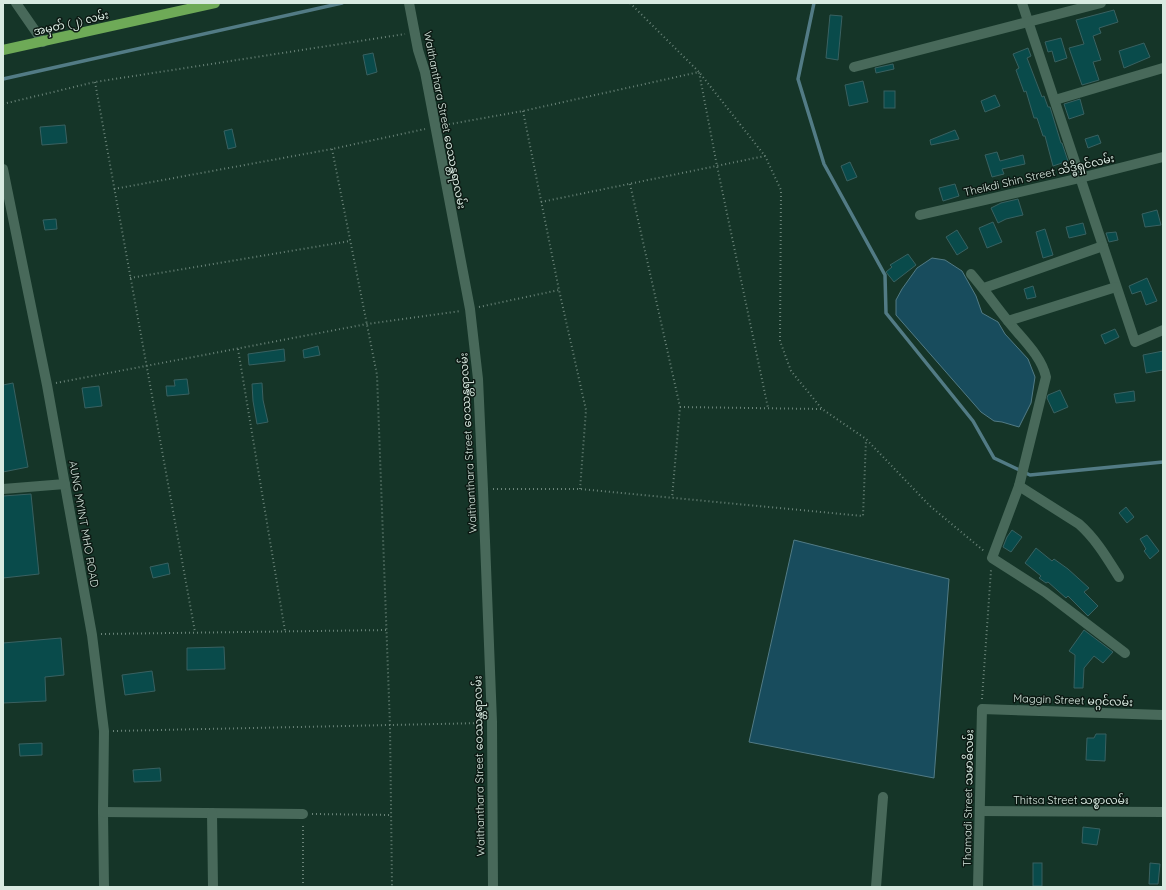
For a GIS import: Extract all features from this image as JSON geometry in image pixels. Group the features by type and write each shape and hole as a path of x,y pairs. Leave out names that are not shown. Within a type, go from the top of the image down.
{"main road":[{"name":"အမှတ် (၂) လမ်း","path":"3,50 210,3"}],"street":[{"path":"16,3 42,42"},
{"name":"Waithanthara Street ဝေဿန္တရာလမ်း","path":"409,3 418,50 425,72 470,309 478,379 484,489 492,722 493,887"},
{"path":"1022,3 1135,342 1163,330"},
{"path":"854,67 1101,3"},
{"path":"1055,100 1163,68"},
{"name":"Theikdi Shin Street သိဒ္ဓိရှင်လမ်း","path":"920,215 1080,178 1163,156"},
{"name":"AUNG MYINT MHO ROAD","path":"3,169 47,385 92,635 104,731 104,887"},
{"path":"984,288 1103,246"},
{"path":"971,274 984,288 1038,359 1044,369 1046,377 1019,486 992,558 1045,592 1125,653"},
{"path":"1008,321 1116,287"},
{"path":"3,489 65,484"},
{"path":"1019,486 1079,524 1096,540 1119,577"},
{"name":"Maggin Street မဂ္ဂင်လမ်း","path":"982,709 1163,715"},
{"name":"Thamadi Street သမာဓိလမ်း","path":"978,887 982,709"},
{"path":"876,887 883,797"},
{"name":"Thitsa Street သစ္စာလမ်း","path":"980,811 1163,812"},
{"path":"103,812 303,814"},
{"path":"212,813 213,887"}],"path":[{"path":"630,3 699,72 765,156 781,190 780,342 791,371 822,409 866,439 930,506 992,558 982,709"},
{"path":"3,104 95,82 415,32"},
{"path":"114,189 332,149 699,72"},
{"path":"699,72 717,166 768,408"},
{"path":"95,82 195,632"},
{"path":"523,110 559,290 586,410 580,489"},
{"path":"332,149 377,375 390,726 392,887"},
{"path":"541,202 765,156"},
{"path":"630,184 680,407 672,498"},
{"path":"130,278 350,241"},
{"path":"47,385 367,324 470,309 559,290"},
{"path":"238,349 285,631"},
{"path":"680,407 822,409"},
{"path":"484,489 580,489 863,516 866,439"},
{"path":"92,635 195,632 387,630"},
{"path":"104,731 390,726 492,722"},
{"path":"303,887 303,814 391,815"}],"water":[{"path":"932,258 945,260 962,271 976,296 982,313 998,322 1005,334 1028,359 1035,377 1031,403 1019,427 994,421 981,412 896,315 896,300 902,289 917,268"},
{"path":"794,540 949,579 934,778 749,742"}],"building":[{"path":"1114,10 1118,22 1099,28 1101,33 1093,36 1101,60 1093,62 1099,80 1082,85 1069,48 1084,44 1076,20"},
{"path":"830,15 842,16 838,60 826,58"},
{"path":"1061,38 1067,58 1055,62 1052,51 1048,52 1045,42"},
{"path":"1144,43 1150,57 1124,68 1119,51"},
{"path":"1028,48 1031,56 1027,58 1042,97 1044,96 1048,107 1050,107 1068,161 1053,166 1045,136 1043,136 1037,118 1034,118 1026,91 1024,92 1016,70 1019,68 1013,54"},
{"path":"373,53 377,72 367,75 363,55"},
{"path":"893,64 894,69 876,73 875,68"},
{"path":"863,81 868,102 849,106 845,85"},
{"path":"884,91 895,91 895,108 884,108"},
{"path":"995,95 1000,106 985,112 981,101"},
{"path":"1080,99 1084,114 1069,119 1064,104"},
{"path":"65,125 67,143 42,145 40,127"},
{"path":"232,129 236,147 228,149 224,131"},
{"path":"955,130 959,139 931,145 930,140"},
{"path":"1098,135 1101,143 1088,148 1085,139"},
{"path":"997,152 1000,161 1023,155 1025,164 1002,169 1004,174 992,177 985,155"},
{"path":"850,162 857,177 847,181 841,166"},
{"path":"955,184 959,196 943,201 939,188"},
{"path":"1018,199 1023,215 1006,219 998,223 991,208 1001,203"},
{"path":"1157,210 1161,225 1145,227 1142,214"},
{"path":"56,219 57,229 45,230 43,220"},
{"path":"993,222 1002,242 987,248 979,228"},
{"path":"1083,223 1086,234 1069,238 1066,227"},
{"path":"1045,229 1053,255 1043,258 1036,232"},
{"path":"957,230 968,248 957,255 946,237"},
{"path":"1116,232 1118,240 1109,242 1106,233"},
{"path":"908,254 916,265 894,282 886,272 892,267 890,265"},
{"path":"1147,278 1157,301 1146,305 1141,291 1132,294 1129,286"},
{"path":"1033,286 1036,297 1027,299 1024,289"},
{"path":"1115,329 1119,337 1105,344 1101,335"},
{"path":"318,346 320,355 304,358 303,350"},
{"path":"284,349 285,361 249,365 248,354"},
{"path":"1163,351 1163,370 1146,373 1143,355"},
{"path":"187,379 189,394 167,396 166,386 175,386 174,380"},
{"path":"13,383 28,467 3,472 3,385"},
{"path":"262,383 263,400 268,422 257,424 252,384"},
{"path":"99,386 102,406 85,408 82,388"},
{"path":"1060,390 1068,407 1054,413 1047,398 1048,395"},
{"path":"1134,391 1135,401 1116,403 1114,394"},
{"path":"31,494 39,574 3,578 3,496"},
{"path":"1126,507 1134,517 1127,523 1119,513"},
{"path":"1012,530 1022,537 1011,552 1003,547"},
{"path":"1147,535 1159,551 1150,559 1144,551 1146,549 1140,539"},
{"path":"1036,548 1052,561 1054,559 1068,569 1089,588 1084,592 1098,606 1088,616 1068,596 1066,598 1048,582 1046,583 1039,578 1041,576 1025,563"},
{"path":"168,563 170,574 153,578 150,567"},
{"path":"1084,630 1113,652 1103,663 1094,656 1084,668 1083,688 1074,688 1075,655 1069,651"},
{"path":"61,638 64,675 45,677 46,701 3,703 3,643"},
{"path":"224,647 225,669 187,670 187,648"},
{"path":"152,671 155,691 125,695 122,675"},
{"path":"1096,734 1106,734 1105,761 1086,760 1087,738 1094,738"},
{"path":"42,743 42,755 20,756 19,744"},
{"path":"160,768 161,781 134,782 133,770"},
{"path":"1083,827 1100,829 1097,845 1082,843"},
{"path":"1033,863 1042,863 1042,886 1033,886"},
{"path":"1150,863 1160,864 1158,884 1149,884"}],"waterway":[{"path":"3,79 342,3"},
{"path":"814,3 798,79 824,164 885,275 886,313 973,421 994,458 1030,475 1163,462"}]}
